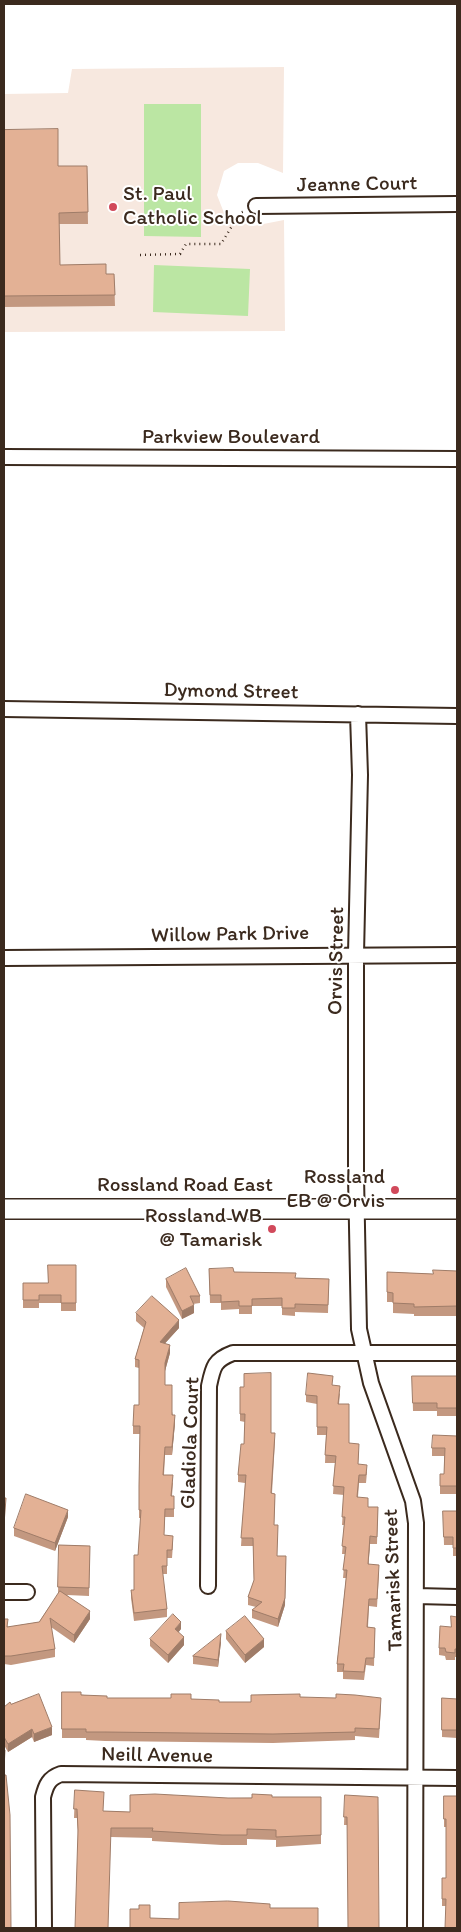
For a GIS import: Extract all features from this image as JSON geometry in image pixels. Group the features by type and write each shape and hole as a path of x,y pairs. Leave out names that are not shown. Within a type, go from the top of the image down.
{"main road":[{"name":"Rossland Road East","path":"4,1210 457,1208"}],"street":[{"name":"Jeanne Court","path":"256,206 457,204"},
{"name":"Parkview Boulevard","path":"4,457 457,460"},
{"name":"Dymond Street","path":"4,709 457,716"},
{"name":"Orvis Street","path":"356,1208 356,954 360,775 358,714"},
{"name":"Willow Park Drive","path":"4,958 356,954 457,955"},
{"name":"Tamarisk Street","path":"356,1208 359,1330 362,1352 413,1501 416,1523 415,1928"},
{"name":"Gladiola Court","path":"208,1586 209,1386 213,1368 220,1358 233,1353 457,1353"},
{"path":"4,1592 27,1592"},
{"path":"417,1596 457,1596"},
{"name":"Neill Avenue","path":"44,1928 43,1797 46,1786 52,1777 61,1774 415,1778"},
{"path":"415,1778 457,1778"}],"path":[{"path":"140,255 180,254 186,244 221,244 240,213 256,206"}],"shaded area":[{"name":"St. Paul Catholic School","path":"284,67 283,173 258,163 238,163 224,171 217,195 226,218 253,226 284,220 285,331 4,332 4,94 68,93 72,69"}],"green space":[{"path":"144,104 201,104 201,237 144,236"},
{"path":"154,265 250,269 248,316 153,312"}],"building":[{"path":"58,129 58,166 87,166 88,212 59,213 60,265 106,264 106,274 114,274 115,295 4,296 4,130"},
{"path":"48,1265 76,1265 76,1303 61,1303 61,1295 39,1295 39,1300 23,1300 23,1283 48,1283"},
{"path":"186,1268 200,1296 190,1296 194,1305 182,1311 166,1279"},
{"path":"233,1268 234,1272 296,1273 295,1278 329,1279 328,1305 295,1304 295,1308 282,1308 282,1298 252,1299 252,1306 239,1306 239,1301 221,1302 221,1295 210,1295 209,1269"},
{"path":"433,1270 457,1271 457,1306 414,1307 414,1304 393,1303 393,1293 387,1292 387,1272 433,1274"},
{"path":"152,1296 179,1320 160,1342 170,1345 165,1363 165,1385 172,1385 172,1415 175,1415 172,1447 165,1447 163,1475 173,1475 171,1496 174,1496 174,1509 165,1509 164,1535 173,1536 172,1550 167,1550 167,1566 162,1566 167,1609 134,1613 131,1590 134,1590 134,1555 138,1555 141,1510 139,1510 140,1426 133,1426 134,1405 139,1405 139,1360 135,1359 146,1322 136,1313"},
{"path":"271,1373 271,1433 275,1433 271,1493 275,1494 274,1525 278,1525 277,1556 286,1556 285,1598 278,1619 252,1610 262,1602 248,1597 254,1580 253,1538 241,1538 246,1475 238,1475 241,1444 244,1444 245,1414 240,1414 240,1387 244,1387 244,1374"},
{"path":"308,1373 333,1376 332,1385 340,1386 338,1404 349,1404 349,1443 359,1444 358,1464 367,1465 366,1475 359,1475 357,1497 368,1498 368,1507 378,1507 377,1537 370,1536 368,1564 379,1565 377,1599 369,1599 367,1627 375,1628 374,1658 366,1658 364,1672 343,1671 344,1664 337,1664 347,1570 343,1570 346,1547 342,1546 345,1517 342,1517 344,1487 333,1486 336,1456 325,1455 327,1427 317,1427 317,1396 306,1395"},
{"path":"412,1376 457,1376 457,1408 437,1408 437,1403 413,1403"},
{"path":"433,1435 457,1436 457,1486 440,1486 440,1474 444,1474 445,1448 432,1448"},
{"path":"26,1494 68,1510 55,1543 14,1528"},
{"path":"4,1498 6,1498 4,1524"},
{"path":"443,1511 457,1511 457,1548 453,1548 453,1537 444,1537"},
{"path":"59,1545 90,1546 89,1588 58,1587"},
{"path":"60,1591 90,1611 74,1635 50,1618 55,1649 4,1656 4,1619 8,1619 7,1627 39,1622"},
{"path":"173,1614 181,1622 175,1629 184,1637 168,1655 150,1639"},
{"path":"245,1616 264,1639 245,1655 226,1631"},
{"path":"451,1616 457,1617 457,1649 455,1649 455,1653 446,1652 445,1648 439,1648 440,1626 451,1627"},
{"path":"221,1634 218,1660 193,1656"},
{"path":"62,1692 81,1692 81,1695 107,1696 107,1698 171,1698 171,1694 191,1694 191,1699 219,1700 219,1702 251,1702 251,1695 300,1694 300,1697 336,1698 336,1694 381,1698 379,1729 355,1728 355,1732 273,1734 86,1732 86,1729 62,1729"},
{"path":"39,1694 52,1727 34,1734 32,1729 8,1744 4,1737 4,1707 10,1702 11,1704"},
{"path":"442,1698 457,1699 457,1730 442,1730"},
{"path":"4,1775 6,1775 10,1815 11,1928 4,1928"},
{"path":"75,1790 104,1792 103,1811 130,1812 130,1795 155,1794 252,1798 252,1794 272,1795 272,1797 321,1797 321,1835 276,1837 276,1830 247,1829 247,1835 222,1835 152,1831 153,1828 111,1828 108,1928 75,1928 78,1830 77,1809 74,1809"},
{"path":"345,1795 378,1797 379,1928 348,1928 347,1817 344,1817"},
{"path":"444,1796 457,1796 457,1928 445,1928 446,1899 442,1899 442,1878 446,1878"},
{"path":"228,1901 270,1904 270,1908 318,1908 318,1928 130,1928 130,1909 139,1909 139,1905 150,1905 150,1918 179,1919 179,1903"}],"place":[{"name":"St. Paul Catholic School","path":"113,207"},
{"name":"Rossland EB @ Orvis","path":"395,1190"},
{"name":"Rossland WB @ Tamarisk","path":"272,1229"}]}
